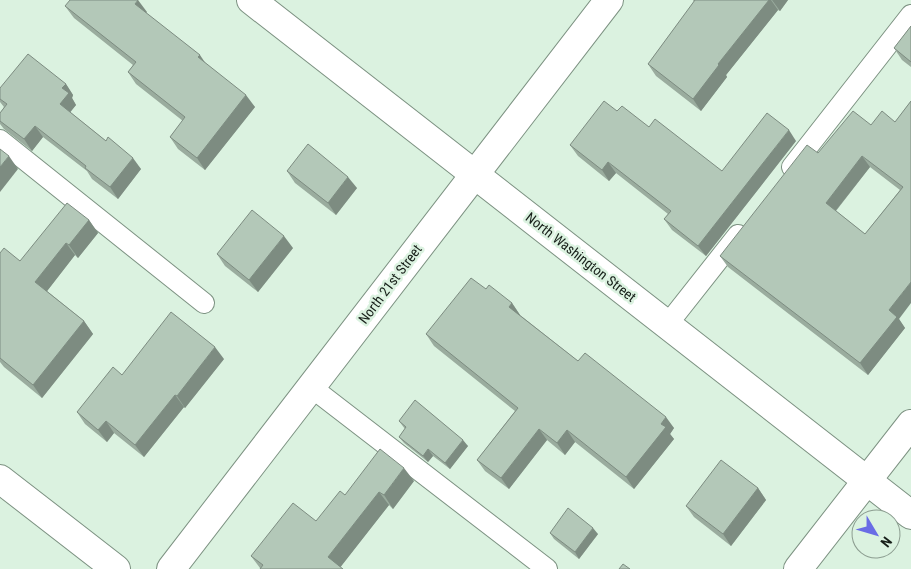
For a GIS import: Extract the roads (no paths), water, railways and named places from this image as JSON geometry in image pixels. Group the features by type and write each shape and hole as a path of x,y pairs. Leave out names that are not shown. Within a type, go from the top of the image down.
{"street":[{"name":"North Washington Street","path":"251,0 911,515"},
{"name":"North 21st Street","path":"171,569 609,0"},
{"path":"798,569 911,424"},
{"path":"0,479 116,569"}],"lane":[{"path":"783,178 911,15"},
{"path":"0,140 204,303"},
{"path":"667,325 746,224"},
{"path":"312,387 547,569"}]}
